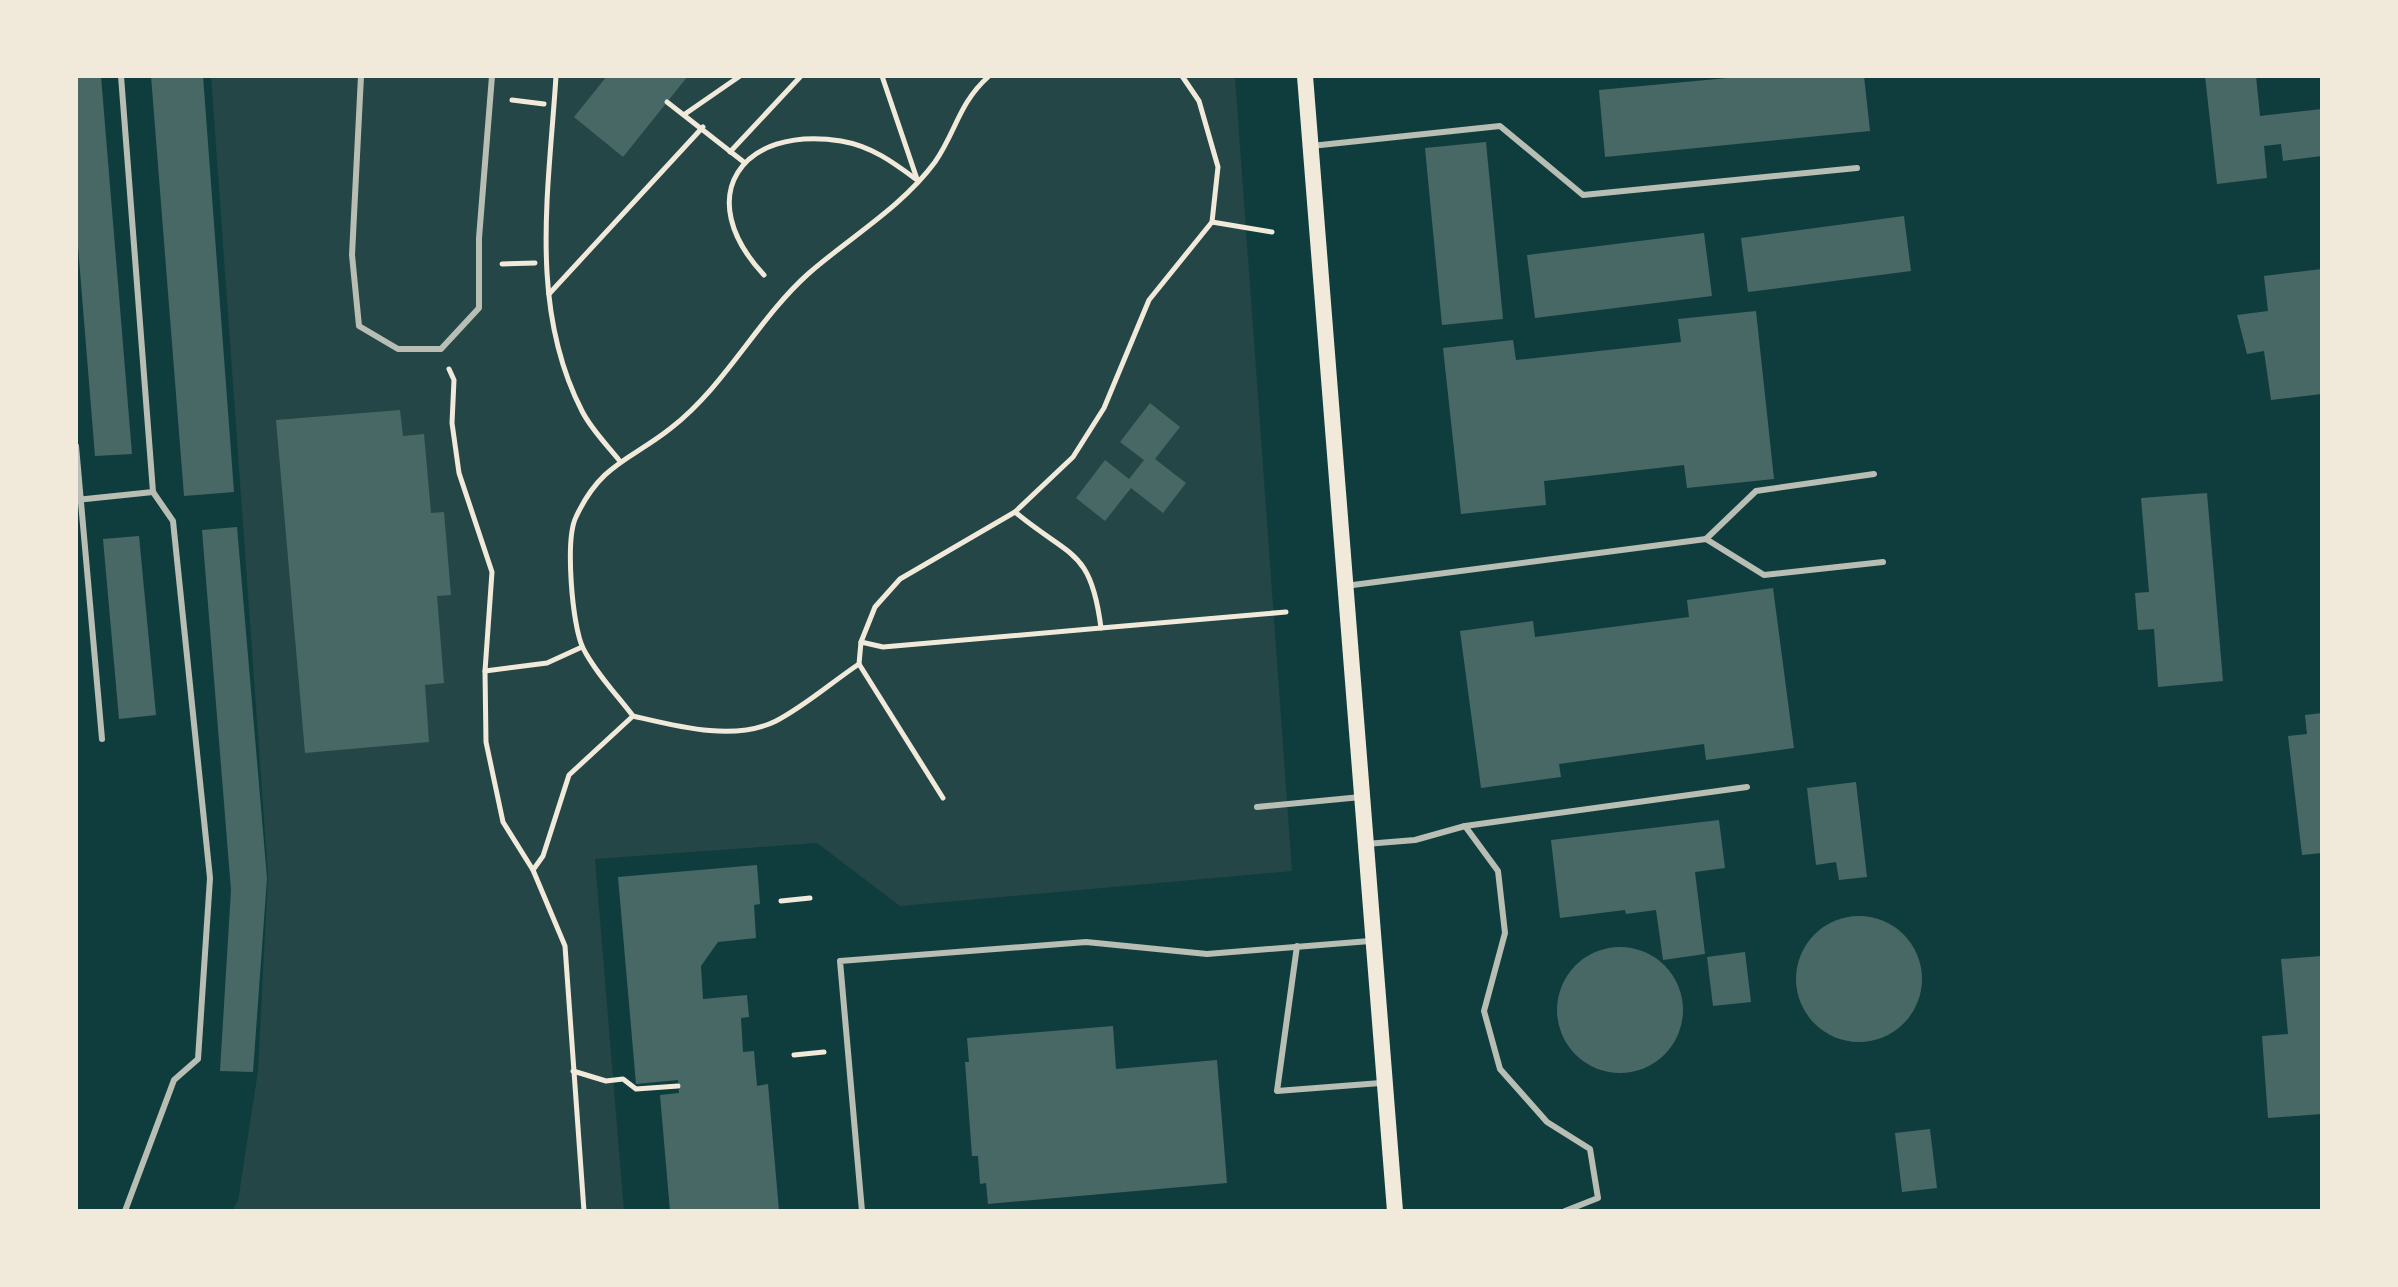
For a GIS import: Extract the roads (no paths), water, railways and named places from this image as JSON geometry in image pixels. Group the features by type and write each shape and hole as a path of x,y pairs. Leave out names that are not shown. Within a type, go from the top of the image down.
{"main road":[{"path":"1305,76 1395,1211"}],"lane":[{"path":"121,76 153,492 173,521 210,878 198,1059 174,1080 125,1211"},
{"path":"361,76 352,255 359,326 398,349 441,349 479,308 479,238 492,76"},
{"path":"1311,146 1500,126 1583,195 1857,168"},
{"path":"76,446 78,499 102,739"},
{"path":"1345,586 1706,539 1756,491 1874,474"},
{"path":"78,499 153,492"},
{"path":"1706,539 1764,575 1883,562"},
{"path":"1366,844 1415,840 1465,826 1747,787"},
{"path":"1257,807 1363,797"},
{"path":"1465,826 1498,871 1505,933 1484,1011 1500,1069 1547,1122 1590,1149 1598,1198 1565,1211"},
{"path":"862,1211 840,961 1086,942 1207,954 1374,941"},
{"path":"1297,946 1277,1091 1385,1083"}]}
